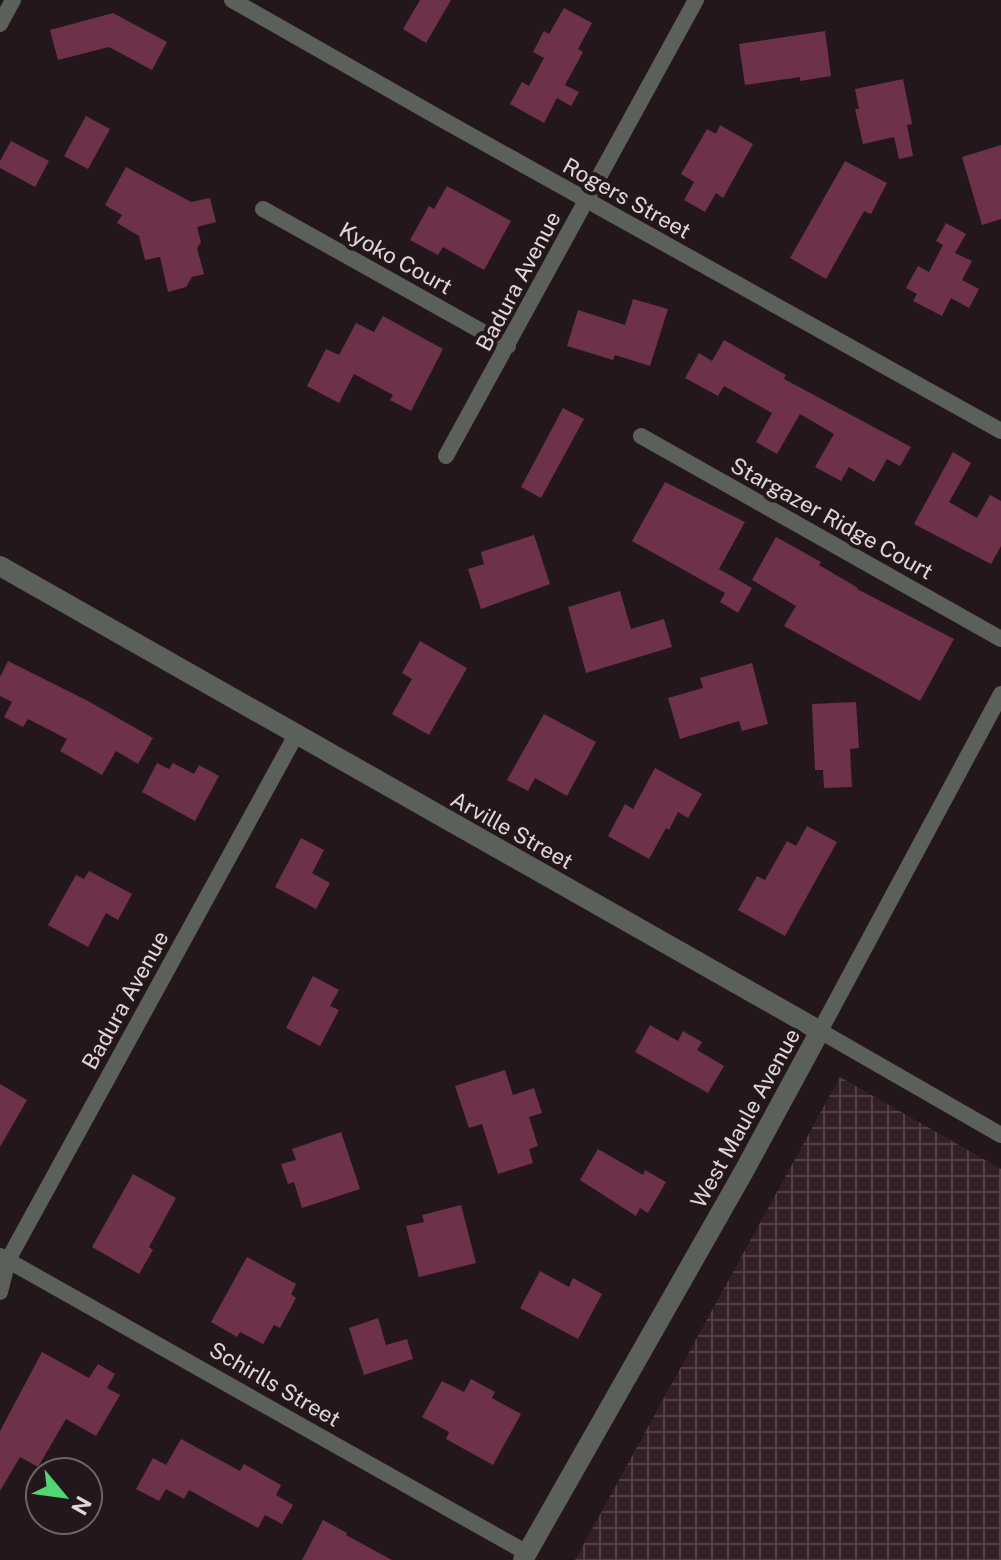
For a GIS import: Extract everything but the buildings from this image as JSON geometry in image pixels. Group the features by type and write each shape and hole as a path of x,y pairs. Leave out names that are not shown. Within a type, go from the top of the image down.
{"street":[{"path":"0,24 13,0"},
{"name":"Rogers Street","path":"232,0 1001,431"},
{"name":"Badura Avenue","path":"446,456 696,0"},
{"name":"Kyoko Court","path":"263,209 508,346"},
{"name":"Stargazer Ridge Court","path":"641,436 1001,639"},
{"name":"Arville Street","path":"0,566 1001,1135"},
{"name":"West Maule Avenue","path":"525,1557 743,1173 1001,694"},
{"name":"Badura Avenue","path":"0,1292 4,1258 297,733"},
{"name":"Schirlls Street","path":"4,1258 525,1557"}],"shaded area":[{"path":"840,1077 1001,1169 1001,1560 575,1560"}]}
